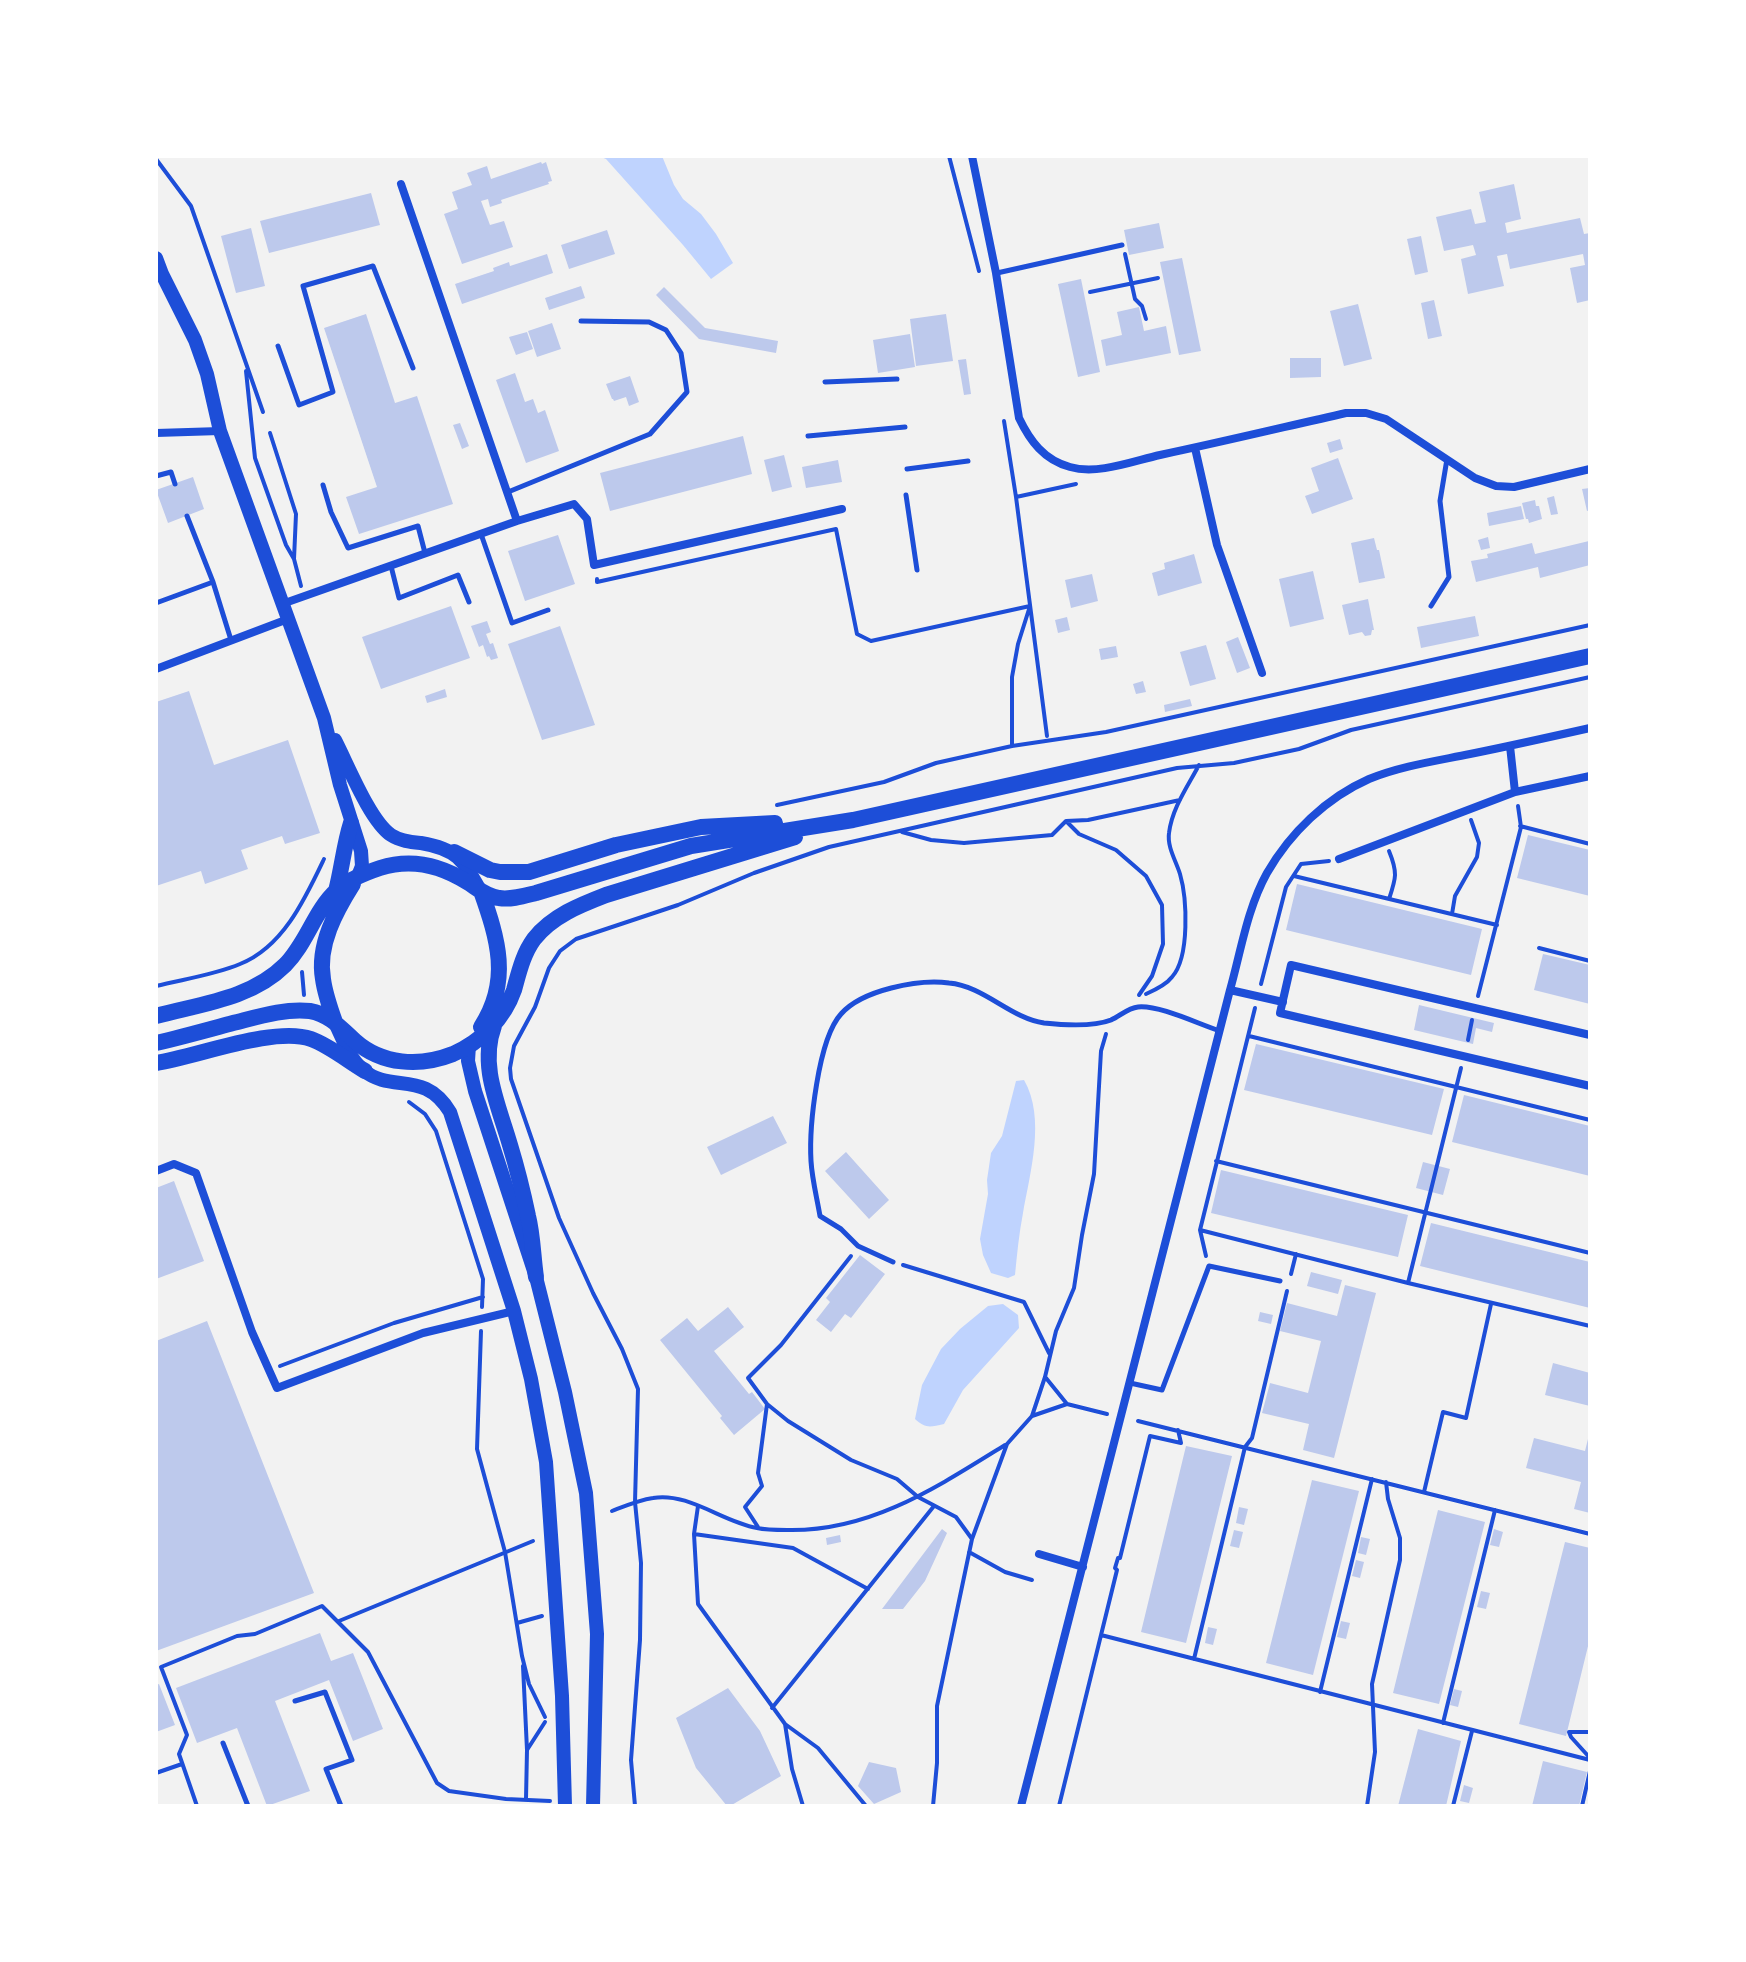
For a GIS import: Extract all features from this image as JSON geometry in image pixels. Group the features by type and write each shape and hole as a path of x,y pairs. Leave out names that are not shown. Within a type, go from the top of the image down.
{"main road":[{"path":"156,258 159,274 195,340 207,374 220,431 324,718 359,790 375,818 389,834 399,839 435,845 490,870 529,872 616,845 701,827 853,820"},
{"path":"156,1016 234,996 261,983 284,966 298,950 336,891 358,876 389,865 421,863 434,866 481,891 499,898 516,898 691,846 853,820 1590,656"},
{"path":"324,718 363,861 333,920 324,950 323,982 335,1022 353,1059 365,1071"},
{"path":"536,1277 529,1220 489,1065 494,1024 509,1001 528,948 545,928 571,910 606,895 853,820"},
{"path":"336,891 351,823"},
{"path":"454,852 464,862 481,891 498,946 499,977 492,1006 469,1045 468,1061 536,1277 586,1493 597,1634 593,1806"},
{"path":"156,1043 298,1010 316,1012 335,1022 366,1049 385,1059 408,1063 455,1053 494,1024"},
{"path":"156,1063 261,1039 301,1037 321,1044 377,1077 432,1091 442,1098 450,1112 514,1311 531,1379 546,1462 562,1696 563,1751 559,1804"}],"street":[{"path":"972,156 996,273 1019,418 1039,450 1054,461 1072,468 1091,469 1346,413 1366,413 1386,419 1475,478 1496,486 1514,487 1590,469"},
{"path":"401,184 517,521"},
{"path":"156,433 220,431"},
{"path":"1195,448 1217,545 1262,673"},
{"path":"282,604 574,504 587,519 594,565 842,509"},
{"path":"156,669 288,619"},
{"path":"1021,1806 1230,990 1252,907 1266,874 1286,844 1310,818 1338,796 1369,779 1403,768 1590,728"},
{"path":"1510,746 1515,792"},
{"path":"1339,859 1515,792 1590,776"},
{"path":"1590,1035 1291,965 1280,1013 1590,1086"},
{"path":"1230,990 1283,1002"},
{"path":"156,1171 174,1164 196,1173 252,1332 277,1388 423,1333 514,1311"},
{"path":"1039,1554 1083,1567"}],"lane":[{"path":"996,273 1122,245"},
{"path":"278,346 299,405 333,392 303,286 373,266 413,368"},
{"path":"508,492 650,434 687,392 681,353 666,330 649,322 581,321"},
{"path":"825,382 897,379"},
{"path":"808,436 905,427"},
{"path":"1431,606 1449,577 1440,501 1447,459"},
{"path":"907,469 968,461"},
{"path":"156,476 171,472 175,484"},
{"path":"323,485 331,512 348,548 418,526 425,553"},
{"path":"906,495 917,570"},
{"path":"187,516 213,582 231,640"},
{"path":"481,534 512,623 548,610"},
{"path":"391,565 399,598 458,575 469,602"},
{"path":"156,603 213,582"},
{"path":"893,1262 858,1246 841,1229 820,1216 811,1161 814,1098 824,1047 839,1015 856,1000 891,988 951,983 974,990 1039,1022 1068,1026 1110,1021 1134,1007 1148,1007 1220,1032"},
{"path":"1130,1383 1162,1390 1209,1266 1280,1281"},
{"path":"295,1701 325,1692 352,1760 326,1769 341,1806"},
{"path":"223,1743 248,1806"}],"path":[{"path":"949,156 983,284"},
{"path":"156,159 191,206 263,412"},
{"path":"1122,245 1135,299 1142,306 1146,319"},
{"path":"1090,292 1158,278"},
{"path":"245,361 255,458 286,545 294,559 304,596"},
{"path":"1004,421 1047,736"},
{"path":"270,433 296,514 294,559"},
{"path":"1016,497 1082,482"},
{"path":"594,565 597,582 836,529 857,634 871,641 1030,606"},
{"path":"1012,746 1012,677 1030,606"},
{"path":"763,807 884,782 936,763 1012,746 1106,732 1590,625"},
{"path":"635,1806 631,1760 640,1640 641,1563 635,1502 638,1389 559,1218 511,1079 511,1058 519,1036 535,1007 549,968 560,951 576,939 678,905 724,884 829,847 1177,768 1234,763 1299,749 1351,730 1590,677"},
{"path":"1066,821 1079,834 1116,850 1146,876 1162,905 1163,944 1152,976 1137,998 1157,989 1174,976 1181,957 1186,930 1185,905 1181,876 1168,836 1172,816 1199,765"},
{"path":"1468,1040 1521,827 1515,792"},
{"path":"900,831 931,840 964,843 1052,835 1066,821 1088,820 1180,800"},
{"path":"1452,914 1455,896 1477,857 1479,843 1467,810"},
{"path":"1521,827 1590,844"},
{"path":"1385,842 1396,868 1389,899"},
{"path":"156,986 241,964 269,946 291,920 326,855"},
{"path":"1209,1266 1200,1230 1286,887 1301,864 1339,859"},
{"path":"1294,876 1497,925"},
{"path":"1539,948 1590,961"},
{"path":"612,1511 655,1497 676,1499 759,1529 808,1530 872,1518 918,1497 1007,1444 1032,1416 1056,1331 1074,1288 1094,1174 1101,1051 1110,1021"},
{"path":"1249,1036 1590,1120"},
{"path":"489,1065 511,1058"},
{"path":"1408,1283 1460,1072"},
{"path":"403,1099 425,1114 436,1131 483,1279 477,1449 505,1552 529,1684 563,1751"},
{"path":"1216,1161 1590,1253"},
{"path":"1200,1230 1590,1326"},
{"path":"858,1246 781,1345 748,1378 767,1404 788,1421 851,1460 897,1479 918,1497 956,1517 972,1539"},
{"path":"1194,1659 1296,1254"},
{"path":"893,1262 1024,1302 1051,1355"},
{"path":"269,1370 394,1323 483,1297"},
{"path":"1424,1492 1443,1412 1466,1418 1492,1303"},
{"path":"1045,1377 1067,1404"},
{"path":"759,1529 745,1507 762,1486 758,1473 767,1404"},
{"path":"1032,1416 1067,1404 1108,1414"},
{"path":"1138,1421 1590,1534"},
{"path":"1059,1806 1117,1570 1115,1568 1150,1436 1181,1443 1178,1430"},
{"path":"933,1806 937,1706 972,1539 1007,1444"},
{"path":"1320,1692 1372,1479"},
{"path":"1367,1806 1375,1752 1372,1684 1400,1560 1400,1538 1386,1482"},
{"path":"698,1506 694,1534 698,1604 785,1724 818,1748 866,1806"},
{"path":"772,1708 934,1506"},
{"path":"1443,1723 1495,1510"},
{"path":"694,1534 793,1548 868,1589"},
{"path":"338,1621 533,1541"},
{"path":"969,1552 1005,1572 1032,1580"},
{"path":"197,1806 179,1754 187,1735 158,1668 237,1636 255,1634 322,1606 368,1652 437,1783 449,1791 559,1804"},
{"path":"517,1623 539,1617"},
{"path":"1101,1635 1590,1759"},
{"path":"522,1656 526,1799"},
{"path":"527,1750 546,1720"},
{"path":"785,1724 792,1769 803,1806"},
{"path":"1453,1806 1472,1731"},
{"path":"1590,1732 1569,1732 1590,1759"},
{"path":"156,1773 182,1764"},
{"path":"1582,1806 1590,1771"},
{"path":"506,1799 506,1806"}],"water":[{"path":"599,156 662,156 683,199 701,214 733,263 711,279 606,159"},
{"path":"1024,1080 1034,1111 1034,1146 1015,1275 1008,1278 991,1273 980,1239 991,1153 1002,1136 1016,1081"},
{"path":"1003,1304 1018,1315 1019,1328 963,1390 944,1424 928,1426 919,1422 915,1419 922,1385 941,1349 988,1306"}],"building":[{"path":"546,162 552,181 549,184 501,200 502,203 490,207 488,199 481,201 490,225 504,221 513,247 462,264 444,214 458,209 452,192 472,185 467,173 487,166 491,179"},
{"path":"1514,184 1521,219 1505,223 1507,233 1580,218 1584,234 1590,233 1590,300 1577,303 1570,268 1585,265 1583,254 1510,269 1507,254 1497,256 1504,286 1468,294 1461,259 1476,255 1473,245 1444,251 1436,217 1471,209 1475,224 1486,222 1479,192"},
{"path":"371,193 380,225 269,253 260,221"},
{"path":"1159,223 1164,248 1129,255 1124,230"},
{"path":"251,228 265,286 236,293 221,236"},
{"path":"607,230 615,254 569,269 561,245"},
{"path":"1421,236 1428,272 1415,275 1407,239"},
{"path":"547,254 553,273 462,304 455,284 494,271 493,268 509,262 510,266"},
{"path":"1182,258 1201,351 1179,355 1160,262"},
{"path":"1081,279 1100,372 1078,377 1058,284"},
{"path":"581,286 585,298 549,310 545,298"},
{"path":"664,287 705,328 778,341 776,353 699,339 656,295"},
{"path":"1434,300 1442,336 1428,339 1421,303"},
{"path":"1358,304 1372,359 1344,366 1330,311"},
{"path":"1139,307 1144,331 1166,326 1171,353 1106,366 1101,340 1122,335 1117,312"},
{"path":"366,314 395,403 417,396 453,504 359,534 346,497 377,487 324,328"},
{"path":"946,314 953,361 916,366 910,319"},
{"path":"552,323 561,349 537,357 528,331"},
{"path":"527,332 533,349 516,355 509,337"},
{"path":"910,334 915,367 878,373 873,340"},
{"path":"1290,358 1321,358 1321,377 1290,378"},
{"path":"966,359 971,394 964,395 958,360"},
{"path":"515,373 525,402 533,399 538,413 545,410 559,451 526,463 496,380"},
{"path":"630,376 639,402 629,406 626,397 614,401 606,384"},
{"path":"460,423 469,446 462,449 453,425"},
{"path":"743,436 752,474 610,511 600,473"},
{"path":"1340,439 1343,449 1330,453 1327,443"},
{"path":"784,455 792,487 772,492 764,460"},
{"path":"1338,458 1353,499 1312,514 1305,496 1319,491 1311,468"},
{"path":"838,460 842,482 806,488 802,467"},
{"path":"193,477 204,509 168,523 156,490"},
{"path":"1590,488 1590,510 1587,511 1582,489"},
{"path":"1554,496 1558,514 1551,515 1547,498"},
{"path":"1535,500 1542,519 1529,523 1522,503"},
{"path":"1521,506 1524,519 1489,526 1487,513"},
{"path":"558,535 575,584 525,601 508,551"},
{"path":"1488,537 1490,548 1481,550 1478,540"},
{"path":"1374,538 1385,578 1359,583 1351,543"},
{"path":"1589,541 1590,565 1540,578 1538,567 1476,582 1471,561 1488,558 1487,554 1532,543 1535,554"},
{"path":"1194,554 1202,583 1158,596 1152,573 1165,569 1164,563"},
{"path":"1313,571 1324,619 1290,627 1279,579"},
{"path":"1092,574 1098,601 1071,608 1065,580"},
{"path":"1368,599 1374,630 1371,635 1365,636 1362,632 1349,635 1342,605"},
{"path":"451,606 470,658 381,689 362,637"},
{"path":"1475,616 1479,636 1421,648 1417,627"},
{"path":"1067,617 1070,630 1058,633 1055,620"},
{"path":"487,621 491,632 486,634 498,658 491,660 483,645 479,647 471,626"},
{"path":"560,626 595,725 542,740 508,644"},
{"path":"1238,637 1250,668 1237,673 1226,642"},
{"path":"1206,645 1216,679 1190,686 1180,652"},
{"path":"1116,646 1118,657 1101,660 1099,649"},
{"path":"1143,681 1146,692 1136,694 1133,684"},
{"path":"445,689 447,697 427,703 425,696"},
{"path":"189,691 214,765 288,740 320,833 285,844 282,836 241,850 248,869 205,884 201,871 156,886 156,702"},
{"path":"1190,699 1192,706 1165,712 1164,705"},
{"path":"1528,835 1590,850 1590,896 1517,878"},
{"path":"1297,884 1482,929 1471,975 1286,930"},
{"path":"1543,954 1590,965 1590,1004 1534,990"},
{"path":"1419,1005 1494,1023 1492,1032 1476,1028 1473,1044 1414,1030"},
{"path":"1256,1044 1444,1089 1432,1135 1244,1090"},
{"path":"1464,1095 1590,1126 1590,1176 1452,1142"},
{"path":"773,1116 787,1143 721,1175 707,1147"},
{"path":"846,1152 889,1200 869,1219 825,1171"},
{"path":"1423,1162 1450,1169 1443,1195 1416,1188"},
{"path":"1221,1170 1408,1215 1398,1257 1211,1213"},
{"path":"174,1181 204,1261 156,1279 156,1188"},
{"path":"1431,1223 1590,1262 1590,1308 1420,1266"},
{"path":"860,1255 885,1274 851,1318 845,1314 831,1332 816,1320 830,1302 826,1298"},
{"path":"1311,1272 1342,1280 1338,1294 1307,1286"},
{"path":"1345,1285 1376,1293 1334,1458 1303,1450 1309,1424 1262,1413 1270,1383 1308,1393 1321,1341 1280,1331 1287,1303 1337,1316"},
{"path":"728,1307 744,1327 714,1351 765,1409 734,1435 660,1340 687,1318 698,1331"},
{"path":"1260,1312 1273,1315 1271,1324 1258,1321"},
{"path":"207,1321 314,1593 156,1651 156,1341"},
{"path":"1553,1363 1590,1373 1590,1406 1545,1395"},
{"path":"1589,1435 1590,1513 1574,1509 1581,1482 1526,1468 1534,1438 1585,1451"},
{"path":"1186,1446 1232,1456 1186,1643 1141,1632"},
{"path":"1312,1480 1359,1491 1313,1675 1266,1663"},
{"path":"1239,1507 1248,1509 1244,1525 1236,1523"},
{"path":"1438,1510 1485,1522 1439,1704 1393,1693"},
{"path":"942,1529 947,1533 925,1581 903,1609 882,1609"},
{"path":"1494,1529 1503,1532 1499,1547 1490,1545"},
{"path":"1234,1530 1243,1532 1239,1548 1230,1546"},
{"path":"840,1535 841,1542 827,1545 826,1538"},
{"path":"1361,1537 1370,1539 1366,1555 1358,1553"},
{"path":"1565,1542 1590,1548 1590,1638 1566,1736 1519,1724"},
{"path":"1356,1560 1364,1562 1360,1578 1352,1576"},
{"path":"1481,1591 1490,1593 1486,1609 1477,1607"},
{"path":"1341,1621 1350,1623 1346,1639 1337,1637"},
{"path":"1208,1627 1217,1629 1213,1645 1205,1643"},
{"path":"320,1633 331,1661 353,1653 383,1729 353,1741 329,1680 275,1701 310,1791 267,1806 237,1728 197,1743 176,1688"},
{"path":"159,1684 175,1725 156,1732 156,1685"},
{"path":"728,1688 760,1731 781,1776 730,1806 696,1768 676,1718"},
{"path":"1454,1689 1462,1691 1458,1707 1450,1705"},
{"path":"1418,1729 1461,1741 1446,1806 1398,1806"},
{"path":"1543,1761 1587,1772 1579,1806 1532,1806"},
{"path":"869,1762 896,1768 901,1792 874,1804 858,1786"},
{"path":"1464,1785 1473,1788 1469,1803 1460,1801"}]}
